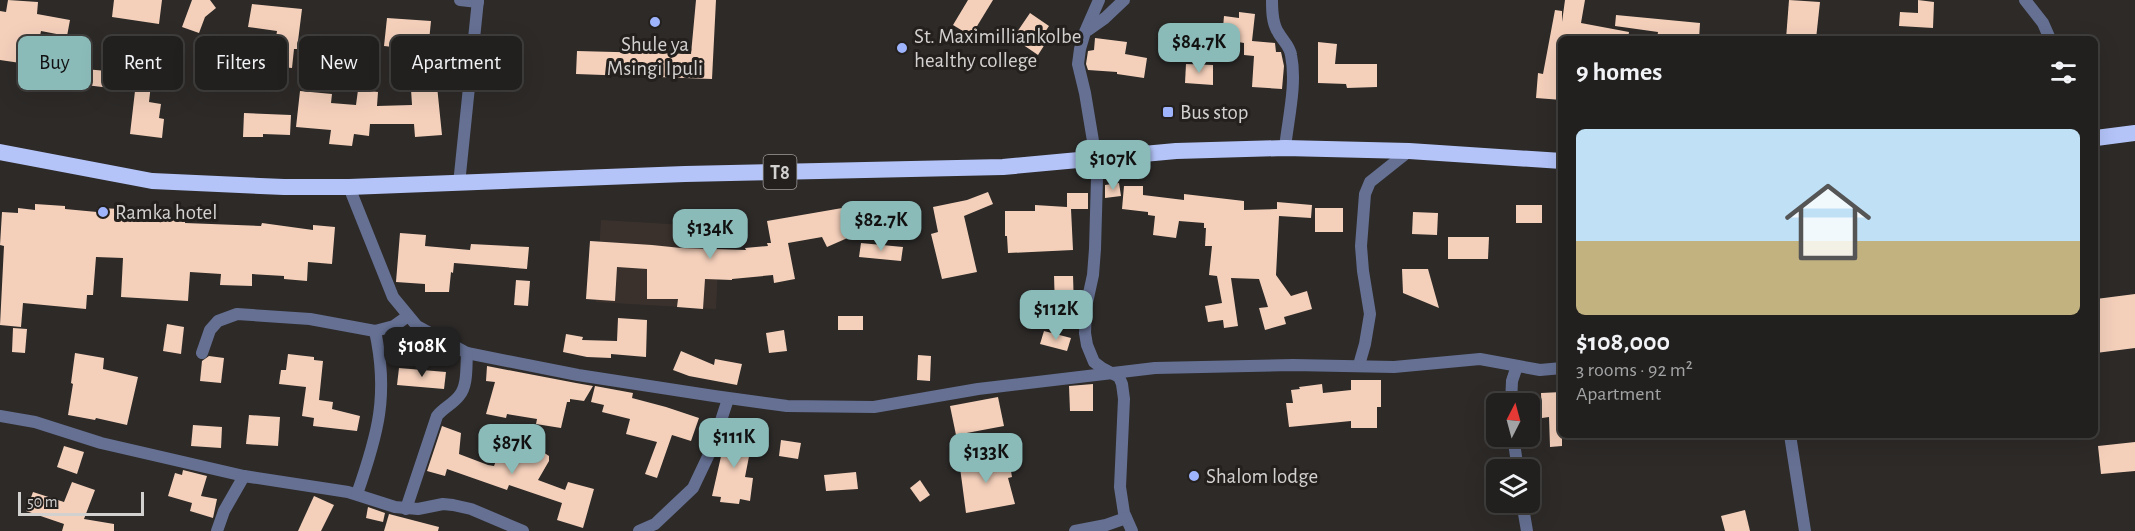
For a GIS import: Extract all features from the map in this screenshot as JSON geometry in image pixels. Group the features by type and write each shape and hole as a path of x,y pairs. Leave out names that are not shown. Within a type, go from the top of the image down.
{"highway":[{"path":"2098,138 2135,133"},
{"name":"T8","path":"0,152 152,181 349,188 685,174 992,167 1176,152 1285,148 1409,151 1558,161"}],"street":[{"path":"459,184 478,1 460,0"},
{"path":"1100,0 1085,32 1078,64 1096,159 1096,234 1093,275 1086,307 1085,333 1094,362 1121,380 1124,399 1120,487 1126,518 1132,531"},
{"path":"1085,32 1105,18 1124,0"},
{"path":"1272,0 1273,19 1292,57 1292,81 1285,148"},
{"path":"2025,0 2043,24 2049,36"},
{"path":"1359,365 1370,314 1361,246 1365,194 1370,182 1409,151"},
{"path":"349,188 393,297 417,326 467,353 578,375 728,399 787,406 874,407 978,389 1176,367 1359,365 1394,367 1480,359 1540,370 1558,368"},
{"path":"202,353 210,330 218,321 237,314 301,318 375,331 394,326 408,316"},
{"path":"357,494 379,422 381,375 375,331"},
{"path":"406,509 437,416 461,395 467,353"},
{"path":"1511,393 1512,381 1517,366"},
{"path":"639,531 655,524 693,488 712,448 728,399"},
{"path":"0,416 35,422 101,444 244,476 357,494 406,509 453,505 471,509 523,531"},
{"path":"1790,438 1805,531"},
{"path":"217,531 224,510 244,476"},
{"path":"1524,513 1527,531"},
{"path":"1075,531 1106,525 1126,518"}],"shaded area":[{"path":"601,220 720,227 716,309 596,302"}],"building":[{"path":"8,0 38,2 37,14 70,20 67,36 41,31 40,36 18,36 18,63 0,60 0,11 6,12"},
{"path":"114,0 162,0 159,24 112,17"},
{"path":"192,0 210,0 216,8 205,17 199,33 182,27"},
{"path":"696,0 716,0 712,79 576,74 577,51 691,54"},
{"path":"968,0 993,0 971,36 953,25"},
{"path":"1565,0 1585,0 1581,23 1629,32 1628,36 1558,36 1558,100 1536,98 1538,73 1543,74 1555,10 1562,11 1562,22"},
{"path":"1789,0 1820,2 1816,36 1786,36"},
{"path":"1918,0 1934,2 1933,28 1899,26 1900,12 1918,13"},
{"path":"252,4 302,9 292,68 287,68 287,36 276,36 277,31 248,27"},
{"path":"1239,12 1255,14 1252,41 1275,43 1276,52 1281,52 1284,66 1282,89 1252,87 1254,56 1244,55 1244,43 1222,39 1224,16 1239,18"},
{"path":"1030,13 1049,26 1041,38 1047,41 1038,55 1013,38"},
{"path":"1616,15 1700,23 1699,36 1657,36 1658,32 1615,26"},
{"path":"387,18 431,21 430,36 391,36 391,47 384,46"},
{"path":"1095,38 1127,42 1125,54 1147,58 1144,78 1117,74 1117,72 1088,70 1086,64 1088,51 1094,50"},
{"path":"1318,42 1337,44 1335,64 1377,64 1377,87 1347,88 1346,84 1318,83"},
{"path":"1186,64 1213,65 1213,85 1185,83"},
{"path":"91,70 103,71 103,87 91,86"},
{"path":"127,90 150,90 149,102 161,104 159,118 164,119 162,138 130,134 135,91"},
{"path":"358,90 378,92 377,106 412,105 411,90 437,90 442,135 415,137 414,124 370,124 369,136 354,134 352,146 329,144 331,130 296,127 300,91 332,94 331,103 356,105"},
{"path":"244,113 291,115 290,135 263,134 263,137 243,137"},
{"path":"1119,183 1121,196 1105,198 1105,185"},
{"path":"1124,186 1143,186 1143,195 1184,200 1184,194 1244,201 1244,210 1277,209 1277,202 1312,205 1311,218 1279,216 1276,275 1291,296 1307,291 1312,309 1284,317 1286,324 1265,330 1259,308 1268,307 1259,279 1231,278 1238,326 1224,328 1223,320 1208,322 1205,306 1222,303 1217,276 1209,275 1212,246 1205,246 1204,223 1179,221 1176,238 1153,235 1155,216 1148,215 1148,212 1122,209"},
{"path":"988,192 993,204 964,216 977,272 942,279 931,234 938,232 933,207 967,200"},
{"path":"1067,193 1088,193 1088,209 1071,209 1073,250 1008,253 1005,211 1035,211 1035,205 1067,207"},
{"path":"35,204 65,206 65,209 97,212 97,208 122,209 122,221 159,222 159,220 261,226 262,223 313,230 313,225 335,227 332,264 308,262 307,281 284,279 284,276 252,274 252,286 220,285 221,274 190,272 188,301 121,297 123,258 96,257 93,295 87,295 86,309 23,303 21,327 0,325 4,246 0,245 2,212 18,213 18,208 35,210"},
{"path":"1516,205 1542,205 1542,223 1516,223"},
{"path":"848,207 852,236 827,247 822,237 788,243 795,279 774,283 773,275 732,280 705,279 703,309 677,307 678,299 647,299 647,269 617,267 615,301 586,299 590,241 746,250 745,248 768,246 767,243 771,243 767,221"},
{"path":"1315,208 1343,208 1343,232 1315,232"},
{"path":"1413,212 1438,213 1437,235 1412,234"},
{"path":"400,233 426,235 425,246 470,250 471,244 529,247 527,269 454,263 449,292 425,292 425,284 396,282"},
{"path":"1448,237 1489,237 1488,259 1448,259"},
{"path":"861,243 903,247 901,261 859,257"},
{"path":"1402,269 1428,269 1439,308 1403,293"},
{"path":"1054,276 1073,276 1074,306 1055,307"},
{"path":"516,280 530,281 528,306 514,305"},
{"path":"2135,294 2135,348 2098,353 2098,299"},
{"path":"838,316 863,316 863,330 838,330"},
{"path":"618,318 647,320 646,357 611,354 611,358 587,357 563,352 566,334 583,337 582,340 617,341"},
{"path":"167,324 184,327 181,354 163,351"},
{"path":"407,327 417,339 394,345 391,335"},
{"path":"13,328 27,329 25,353 12,352"},
{"path":"784,330 787,351 769,353 766,333"},
{"path":"1044,331 1071,338 1067,351 1040,344"},
{"path":"681,351 714,365 715,359 742,364 737,385 689,376 673,370"},
{"path":"75,353 104,358 103,369 138,377 127,425 68,415"},
{"path":"288,354 314,357 314,360 323,361 319,400 333,402 332,409 360,416 357,431 313,426 314,418 302,416 306,387 279,384 281,370 286,370"},
{"path":"918,355 931,356 930,381 917,380"},
{"path":"209,356 224,358 221,383 200,381 202,361"},
{"path":"487,366 593,386 584,401 570,399 570,402 567,402 561,428 536,424 537,419 507,414 506,418 486,414 495,382 486,381"},
{"path":"399,368 446,372 444,389 397,385"},
{"path":"1351,380 1381,380 1381,407 1377,407 1377,428 1351,428 1351,421 1289,427 1286,403 1293,403 1291,390 1322,384 1323,393 1351,390"},
{"path":"1093,384 1093,411 1070,411 1069,386"},
{"path":"595,386 633,393 632,398 699,418 691,441 672,435 657,478 645,474 657,442 626,434 630,419 602,412 604,405 591,402"},
{"path":"1558,392 1558,438 1562,438 1562,446 1550,447 1549,417 1542,418 1541,393"},
{"path":"998,397 1004,426 956,435 950,406"},
{"path":"249,415 280,417 278,446 246,444"},
{"path":"193,425 222,427 221,448 191,446"},
{"path":"442,426 461,433 459,454 488,465 494,466 501,447 535,460 540,450 549,456 549,461 538,480 565,490 568,482 594,489 583,528 557,520 562,503 509,485 507,490 447,469 445,476 427,471"},
{"path":"727,430 753,436 745,477 753,478 750,501 740,499 739,504 720,502 721,497 712,496"},
{"path":"781,440 801,443 798,459 779,456"},
{"path":"2135,442 2135,471 2101,474 2098,446"},
{"path":"64,446 84,452 77,474 57,467"},
{"path":"979,458 980,464 1009,459 1012,477 1008,478 1015,504 966,513 959,460"},
{"path":"183,470 207,476 201,496 217,499 213,518 190,511 192,503 168,496 175,473 182,475"},
{"path":"856,472 858,489 826,491 824,475"},
{"path":"920,480 930,495 920,502 910,488"},
{"path":"72,482 95,490 84,519 114,524 114,531 62,531 64,524 26,511 33,492 64,502"},
{"path":"314,496 334,505 321,531 298,531"},
{"path":"368,507 385,513 383,522 366,518"},
{"path":"1745,510 1750,531 1725,531 1721,516"},
{"path":"389,514 439,527 438,531 384,531"}],"place":[{"name":"Shule ya Msingi Ipuli","path":"655,22"},
{"name":"St. Maximilliankolbe healthy college","path":"902,48"},
{"name":"Bus stop","path":"1168,112"},
{"name":"Ramka hotel","path":"103,212"},
{"name":"Shalom lodge","path":"1194,476"}]}
